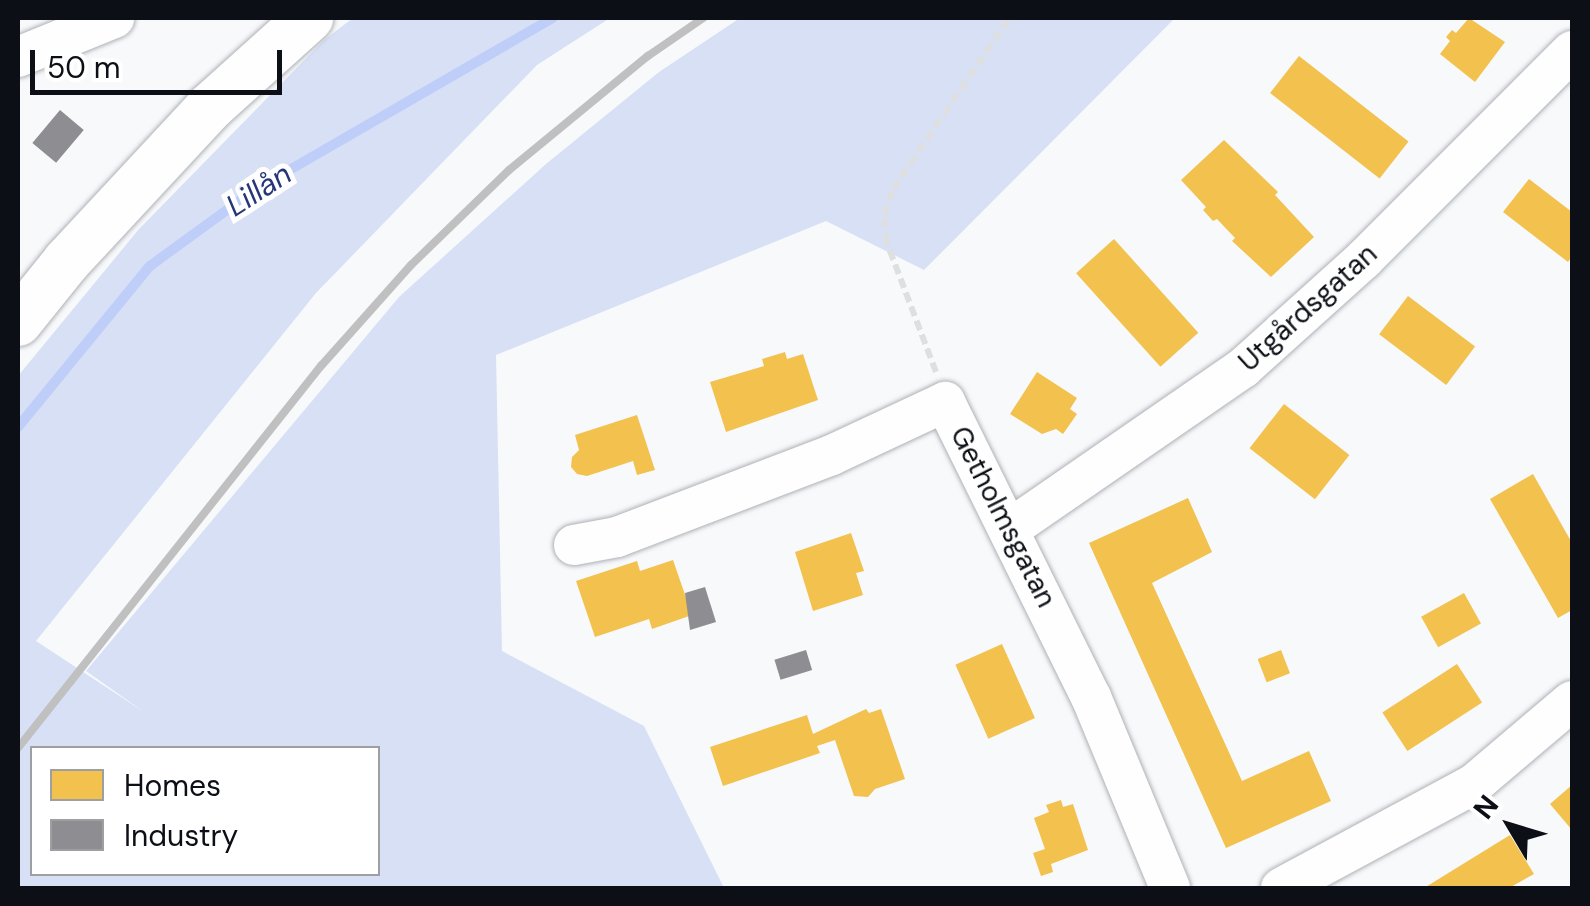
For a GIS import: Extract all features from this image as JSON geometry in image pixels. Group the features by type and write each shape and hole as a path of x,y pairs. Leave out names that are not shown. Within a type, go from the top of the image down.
{"street":[{"path":"18,57 114,18"},
{"path":"18,322 209,108 309,18"},
{"name":"Utgårdsgatan","path":"1011,528 1243,368 1364,259 1572,51"},
{"name":"Getholmsgatan","path":"574,545 617,537 814,462 945,402 1011,528 1091,697 1170,888"},
{"path":"1281,888 1474,784 1572,701"}],"path":[{"path":"945,402 922,328 888,244 884,215 893,189 1008,18"}],"shaded area":[{"path":"353,18 610,18 537,65 316,293 36,641 144,712 86,671 399,297 546,164 659,72 740,18 1175,18 924,270 826,221 496,355 502,651 644,726 724,888 18,888 18,376 139,229 324,40"}],"building: Homes":[{"path":"1469,18 1505,42 1475,82 1440,54 1450,41 1446,37 1452,30 1456,33"},
{"path":"1299,56 1409,142 1380,179 1270,93"},
{"path":"1224,140 1278,192 1275,195 1314,237 1271,277 1232,241 1235,238 1217,219 1213,221 1203,210 1206,207 1181,180"},
{"path":"1529,179 1572,212 1572,256 1568,262 1503,212"},
{"path":"1114,239 1198,333 1160,367 1076,273"},
{"path":"1408,296 1475,347 1446,385 1379,334"},
{"path":"785,352 787,359 803,354 818,400 726,432 710,382 764,366 762,359"},
{"path":"1037,372 1077,398 1070,409 1077,414 1063,434 1056,429 1042,434 1010,414"},
{"path":"1284,404 1349,455 1315,499 1250,448"},
{"path":"637,415 655,470 637,475 633,461 587,476 577,474 571,467 572,457 579,450 575,435"},
{"path":"1533,474 1572,543 1572,610 1558,618 1490,499"},
{"path":"1188,498 1212,552 1152,583 1242,781 1309,751 1331,801 1226,848 1089,543"},
{"path":"851,533 864,571 856,573 863,595 813,611 795,552"},
{"path":"673,560 692,615 652,629 649,619 595,637 576,581 637,561 640,571"},
{"path":"1464,593 1481,624 1438,647 1421,617"},
{"path":"1002,644 1035,718 988,739 955,665"},
{"path":"1281,650 1290,673 1267,682 1258,659"},
{"path":"1457,664 1482,703 1407,751 1382,712"},
{"path":"866,709 869,713 881,709 905,779 875,789 868,797 854,796 835,740 817,746 820,753 723,786 710,747 807,715 813,734"},
{"path":"1572,785 1572,830 1550,804"},
{"path":"1061,800 1063,807 1073,804 1088,850 1051,864 1053,872 1041,876 1033,853 1045,849 1034,818 1049,812 1046,805"},
{"path":"1510,835 1534,874 1509,888 1424,888"}],"building: Industry":[{"path":"60,110 84,130 56,163 32,143"},
{"path":"705,587 716,622 690,630 685,593"},
{"path":"806,650 812,670 781,680 774,660"}],"waterway":[{"name":"Lillån","path":"18,427 150,266 253,191 553,18"}],"railway":[{"path":"18,748 321,366 411,265 509,170 648,56 703,18"}]}
